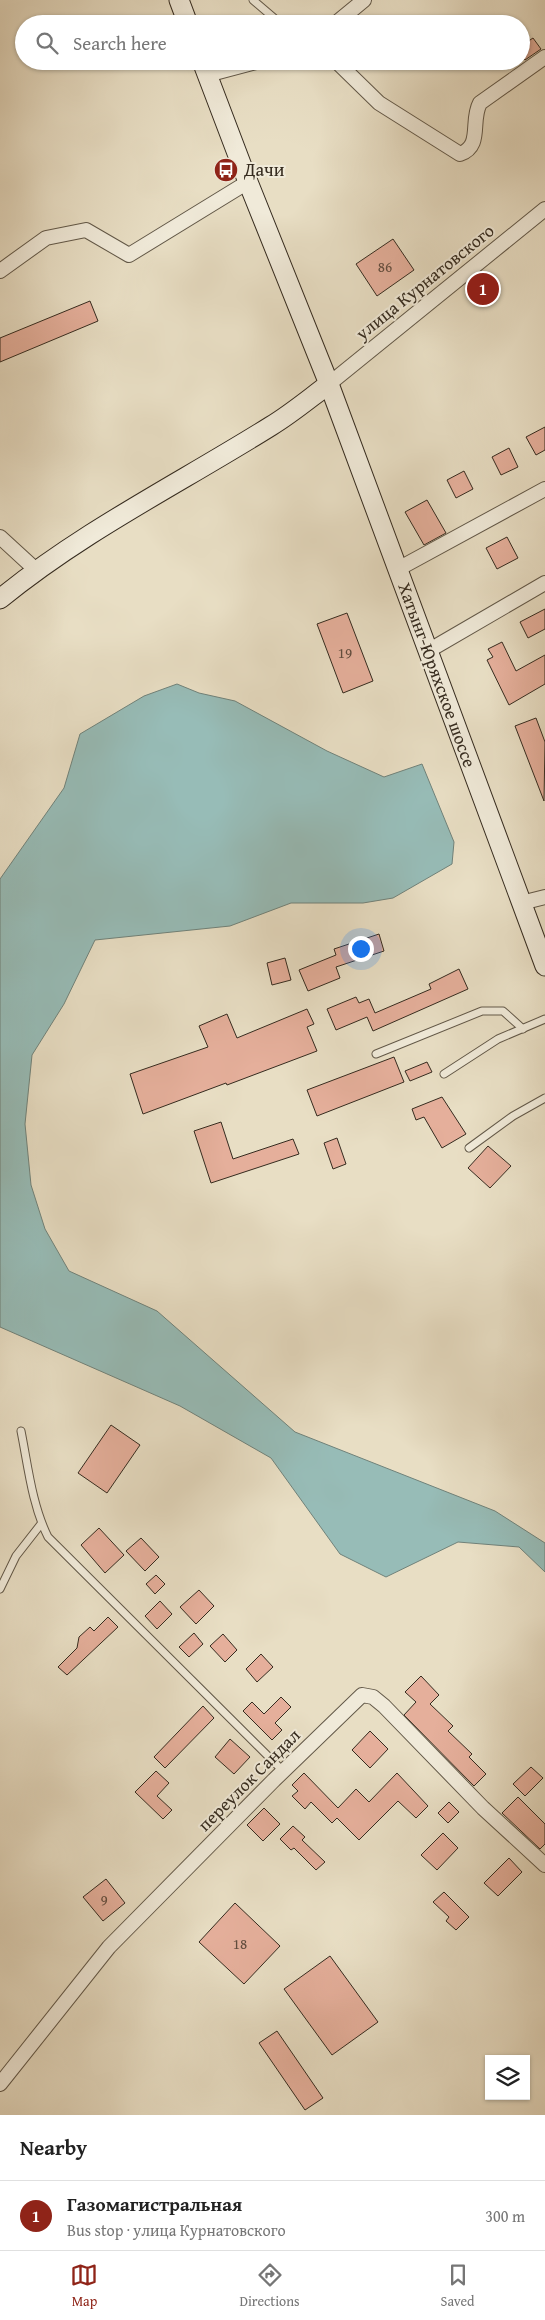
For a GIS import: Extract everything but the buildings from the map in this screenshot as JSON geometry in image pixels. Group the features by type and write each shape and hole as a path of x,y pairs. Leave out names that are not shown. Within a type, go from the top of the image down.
{"main road":[{"path":"182,2 186,15"},
{"name":"Хатынг-Юряхское шоссе","path":"205,70 329,384 545,966"},
{"path":"0,599 36,570 128,510 272,425 329,384"}],"street":[{"path":"346,15 364,0"},
{"path":"530,68 545,57"},
{"path":"345,70 379,103 460,154 469,151 474,142 475,112 480,103 527,70"},
{"path":"0,271 46,238 86,230 128,255 248,182"},
{"name":"улица Курнатовского","path":"329,384 545,209"},
{"path":"398,569 545,488"},
{"path":"0,537 36,570"},
{"path":"428,651 545,583"},
{"path":"521,903 545,897"},
{"name":"переулок Сандал","path":"0,2084 109,1947 283,1771 362,1695 372,1697 483,1808 545,1865"}],"lane":[{"path":"253,0 270,15"},
{"path":"376,1054 482,1011 503,1012 523,1029"},
{"path":"444,1074 498,1039 545,1019"},
{"path":"469,1148 513,1116 545,1098"},
{"path":"21,1431 41,1524 48,1537 283,1771"},
{"path":"0,1588 16,1556 41,1524"}],"water":[{"path":"177,684 199,693 235,701 327,751 384,777 422,764 454,842 452,864 393,898 363,903 291,903 230,926 95,940 64,1004 32,1055 25,1124 31,1185 45,1229 69,1271 157,1311 295,1432 495,1511 545,1543 545,1572 519,1547 458,1542 386,1577 340,1554 271,1458 180,1406 0,1327 0,879 64,788 80,734 144,696"}],"place":[{"name":"Дачи","path":"226,170"},
{"name":"Газомагистральная","path":"483,289"}]}
